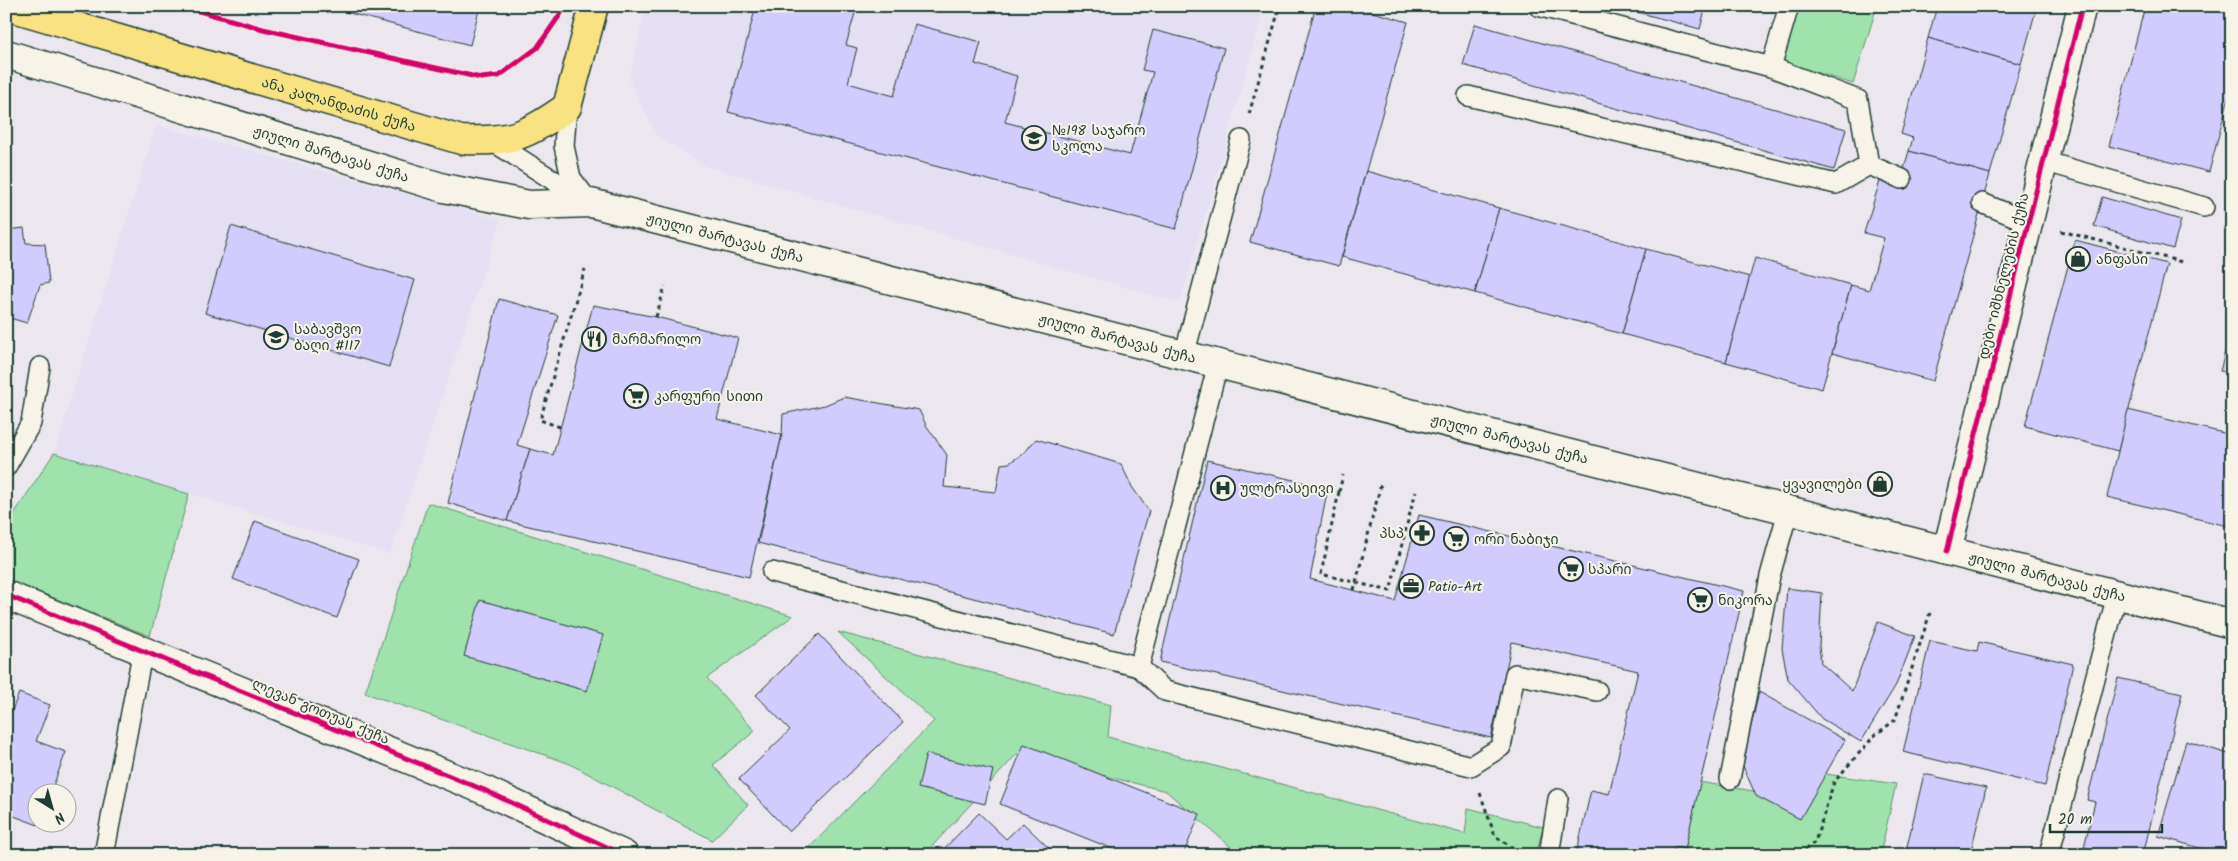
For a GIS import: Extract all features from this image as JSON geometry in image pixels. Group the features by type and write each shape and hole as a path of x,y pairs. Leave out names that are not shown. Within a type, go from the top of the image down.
{"main road":[{"name":"ანა კალანდაძის ქუჩა","path":"8,6 461,140 492,141 518,137 567,108"},
{"path":"567,108 594,6"},
{"name":"დები იშხნელების ქუჩა","path":"1947,551 2082,6"},
{"name":"ჟიული შარტავას ქუჩა","path":"6,54 444,188 529,206 590,204 2232,624"},
{"name":"ლევან გოთუას ქუჩა","path":"6,595 143,649 484,790 624,855"}],"lane":[{"path":"1538,6 1772,67 1858,100 1870,165"},
{"path":"1772,67 1789,6"},
{"path":"1468,96 1836,184 1870,165"},
{"path":"567,108 564,146 571,178 590,204"},
{"path":"1184,356 1242,140"},
{"path":"492,141 590,204"},
{"path":"2043,161 2204,207"},
{"path":"1870,165 1902,179"},
{"path":"1982,203 2028,222"},
{"path":"1139,667 1218,364"},
{"path":"6,467 31,423 40,367"},
{"path":"1730,779 1770,576 1788,511"},
{"path":"772,572 1139,667 1165,691 1470,766 1501,746 1515,674 1597,690"},
{"path":"2049,855 2117,595"},
{"path":"104,855 143,649"},
{"path":"1549,855 1558,799"}],"path":[{"path":"1242,140 1280,6"},
{"path":"2028,222 2182,262"},
{"path":"560,427 540,420 586,269"},
{"path":"656,317 665,286"},
{"path":"1343,475 1321,574 1390,591 1416,492"},
{"path":"1354,590 1381,484"},
{"path":"1800,855 1815,842 1834,782 1874,736 1895,720 1930,614"},
{"path":"1470,766 1496,836 1524,855"}],"shaded area":[{"path":"646,6 1225,6 1238,11 1240,6 1265,6 1180,303 705,166 657,136 629,80"},
{"name":"საბავშვო ბაღი #117","path":"156,125 501,220 390,554 54,453"}],"green space":[{"path":"1795,6 1877,6 1853,84 1778,60"},
{"path":"54,453 189,494 150,636 6,579 6,526"},
{"path":"428,503 793,616 707,678 755,731 713,765 748,805 712,840 568,763 365,693"},
{"path":"838,632 1111,705 1108,737 1465,834 1468,808 1543,827 1536,855 1240,855 1166,791 1017,754 924,855 802,855 934,721"},
{"path":"1798,770 1896,784 1880,855 1684,855 1699,782 1790,797"}],"building":[{"path":"323,6 480,6 470,45"},
{"path":"756,6 857,6 846,45 857,48 848,83 894,96 914,24 981,42 975,64 1017,76 1005,122 1130,155 1153,72 1142,70 1153,30 1224,48 1176,229 728,112"},
{"path":"1316,6 1352,6 1408,22 1339,266 1250,242"},
{"path":"1615,6 1706,6 1700,29"},
{"path":"1937,6 2037,6 2021,64 1928,38"},
{"path":"2145,6 2232,6 2232,85 2209,172 2109,146"},
{"path":"1475,24 1846,129 1834,170 1463,65"},
{"path":"1928,38 2021,64 1990,174 1909,151 1913,138 1901,134"},
{"path":"1909,151 1990,174 1933,381 1832,353 1851,285 1869,290 1884,238 1864,233 1880,181 1899,186"},
{"path":"1366,171 1499,208 1475,293 1342,257"},
{"path":"2102,197 2181,220 2173,249 2094,226"},
{"path":"1499,208 1646,249 1622,334 1475,293"},
{"path":"6,225 7,230 24,228 26,243 45,244 49,283 40,285 27,323 6,317"},
{"path":"231,226 415,280 389,367 205,313"},
{"path":"2075,240 2167,264 2118,451 2025,426"},
{"path":"1646,249 1750,277 1726,362 1622,334"},
{"path":"1755,258 1851,285 1822,389 1726,362"},
{"path":"499,299 558,315 517,445 530,449 507,521 448,503"},
{"path":"593,305 656,317 738,338 717,419 782,435 749,577 507,521 530,449 553,455"},
{"path":"2232,326 2232,373 2220,371"},
{"path":"844,397 919,410 926,425 947,455 944,487 996,492 1001,464 1009,463 1024,453 1036,439 1121,464 1132,487 1149,511 1114,634 758,543 782,435 783,414 825,405"},
{"path":"2128,410 2232,435 2232,527 2107,497"},
{"path":"1207,460 1328,488 1310,579 1395,601 1419,515 1744,591 1685,849 1675,847 1673,855 1576,855 1591,790 1609,794 1638,671 1512,642 1491,738 1160,662"},
{"path":"255,521 359,559 337,618 233,579"},
{"path":"1787,588 1822,593 1819,646 1821,663 1852,691 1878,622 1915,636 1896,685 1861,742 1822,719 1788,679 1782,649"},
{"path":"480,600 603,635 587,691 464,656"},
{"path":"819,634 903,722 789,832 739,779 790,730 756,695"},
{"path":"1930,641 1977,651 1979,642 2073,664 2045,786 1903,752"},
{"path":"2118,678 2182,693 2143,855 2115,855 2084,847 2095,802 2087,800"},
{"path":"1759,692 1845,740 1800,819 1756,796 1742,764"},
{"path":"19,693 50,705 36,741 66,752 54,784 28,784 28,821 6,813 6,725"},
{"path":"2186,741 2232,755 2232,828 2224,855 2158,836"},
{"path":"1024,744 1200,814 1183,855 1128,855 1000,804"},
{"path":"926,754 993,770 985,804 918,788"},
{"path":"1924,774 1986,788 1970,855 1905,855"},
{"path":"979,813 1006,839 1023,823 1056,855 938,855"}],"cycle path":[{"path":"181,6 263,29 481,78 499,76 537,48 566,6"},
{"path":"1947,551 2082,6"},
{"path":"6,595 484,790 624,855"}],"place":[{"name":"№198 საჯარო სკოლა","path":"1034,138"},
{"name":"ანფასი","path":"2078,259"},
{"name":"საბავშვო ბაღი #117","path":"276,337"},
{"name":"მარმარილო","path":"594,339"},
{"name":"კარფური სითი","path":"636,396"},
{"name":"ყვავილები","path":"1880,484"},
{"name":"ულტრასეივი","path":"1223,488"},
{"name":"პსპ","path":"1422,533"},
{"name":"ორი ნაბიჯი","path":"1456,539"},
{"name":"სპარი","path":"1571,569"},
{"name":"Patio-Art","path":"1411,586"},
{"name":"ნიკორა","path":"1700,600"}]}
